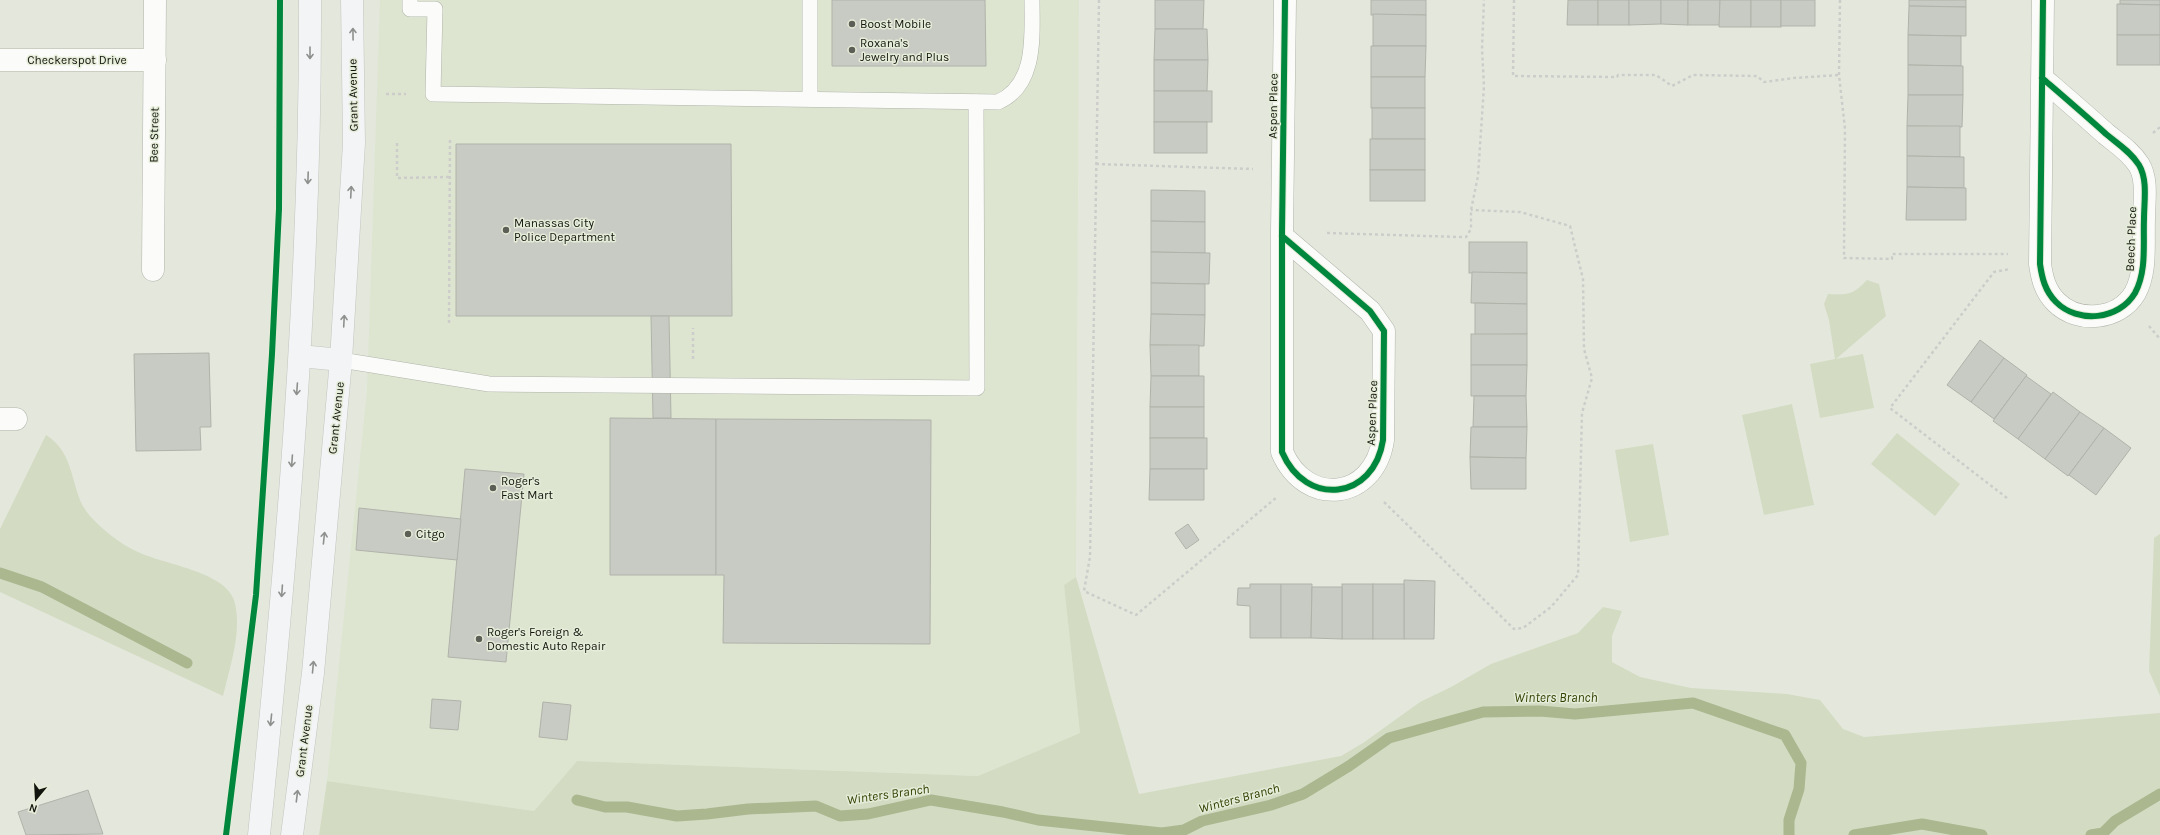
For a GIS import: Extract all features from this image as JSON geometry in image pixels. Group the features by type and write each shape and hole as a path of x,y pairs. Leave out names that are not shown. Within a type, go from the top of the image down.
{"main road":[{"path":"259,835 276,669 300,356 310,139 310,0"},
{"name":"Grant Avenue","path":"292,835 313,673 342,360 354,143 352,0"},
{"path":"300,356 342,360"}],"street":[{"name":"Bee Street","path":"152,270 155,0"},
{"name":"Aspen Place","path":"1282,234 1370,311 1384,331 1383,440 1381,454 1375,468 1362,480 1352,486 1338,490 1323,490 1300,478 1288,466 1282,452 1282,234 1286,0"},
{"name":"Beech Place","path":"2042,78 2130,153 2143,173 2143,263 2141,280 2134,294 2124,305 2111,313 2097,317 2082,316 2068,311 2056,303 2048,292 2042,278 2040,259 2042,78 2043,0"},
{"name":"Checkerspot Drive","path":"0,60 155,60"}],"lane":[{"path":"410,0 410,9 435,9 432,94 976,102 998,102 1007,98 1018,86 1028,65 1032,47 1032,0"},
{"path":"810,0 810,99"},
{"path":"342,360 489,384 977,388 976,102"}],"path":[{"path":"1099,0 1090,557 1084,591 1136,615 1300,478"},
{"path":"1282,234 1466,237 1471,229 1471,210 1478,176 1484,86 1482,49 1484,0"},
{"path":"1514,0 1513,76 1617,77 1618,75 1656,75 1672,86 1693,75 1757,76 1764,82 1839,75"},
{"path":"1840,0 1839,75 1845,129 1844,258 1892,259 1892,254 2040,259"},
{"path":"449,323 450,137"},
{"path":"397,143 397,178 449,178"},
{"path":"1096,164 1283,170"},
{"path":"1362,480 1514,629 1523,628 1551,607 1578,575 1582,413 1592,378 1584,349 1583,279 1570,226 1520,212 1471,210"},
{"path":"2007,498 1890,408 1994,272 2040,259"}],"shaded area":[{"path":"380,0 1079,0 1076,577 1064,585 1080,733 978,776 577,761 534,811 327,781 367,390"},
{"path":"1867,280 1879,284 1886,316 1836,359 1863,354 1874,408 1820,418 1810,364 1835,359 1829,320 1824,304 1828,294 1850,293 1858,289"},
{"path":"1792,404 1814,505 1764,515 1742,415"},
{"path":"1897,433 1960,484 1935,516 1871,464"},
{"path":"46,435 56,443 63,453 68,463 83,507 100,526 118,541 138,552 206,575 228,590 234,600 237,623 232,660 223,696 0,592 0,529"},
{"path":"1653,444 1669,535 1630,542 1615,450"},
{"path":"2160,534 2160,696 2149,671 2154,538"},
{"path":"1076,577 1139,794 1341,756 1363,743 1420,702 1451,687 1491,664 1578,633 1603,607 1622,611 1612,636 1612,662 1640,677 1691,688 1787,694 1820,700 1843,729 1864,737 2160,713 2160,835 319,835 327,781 534,811 577,761 978,776 1080,733 1064,585"}],"building":[{"path":"832,0 985,0 986,66 832,66"},
{"path":"1155,0 1204,0 1203,29 1155,29"},
{"path":"1371,0 1426,0 1426,15 1371,15"},
{"path":"1568,0 1598,0 1598,25 1567,25"},
{"path":"1598,0 1629,0 1629,25 1598,25"},
{"path":"1629,0 1661,0 1661,24 1629,25"},
{"path":"1661,0 1688,0 1688,25 1661,24"},
{"path":"1688,0 1720,0 1720,25 1688,25"},
{"path":"1720,0 1751,0 1751,27 1719,27"},
{"path":"1751,0 1781,0 1781,27 1751,27"},
{"path":"1781,0 1815,0 1815,26 1781,26"},
{"path":"1909,0 1966,0 1966,7 1909,6"},
{"path":"2120,0 2160,0 2160,5 2120,4"},
{"path":"2117,4 2160,5 2160,35 2117,35"},
{"path":"1909,6 1966,7 1966,36 1908,35"},
{"path":"1373,14 1426,15 1426,46 1373,46"},
{"path":"1155,29 1207,29 1208,60 1154,60"},
{"path":"1908,35 1961,36 1961,66 1908,65"},
{"path":"2117,35 2160,35 2160,65 2117,65"},
{"path":"1371,46 1426,46 1425,77 1371,77"},
{"path":"1154,60 1208,60 1207,91 1154,91"},
{"path":"1908,65 1963,66 1963,95 1908,95"},
{"path":"1371,77 1425,77 1425,108 1371,108"},
{"path":"1154,91 1212,91 1212,122 1154,122"},
{"path":"1908,95 1963,95 1962,127 1907,126"},
{"path":"1372,108 1425,108 1425,139 1372,139"},
{"path":"1154,122 1207,122 1207,153 1154,153"},
{"path":"1907,126 1960,126 1960,157 1907,156"},
{"path":"1370,139 1425,139 1425,170 1370,170"},
{"path":"456,144 731,144 732,316 456,316"},
{"path":"1907,156 1964,157 1964,188 1907,187"},
{"path":"1370,170 1425,170 1425,201 1370,201"},
{"path":"1907,187 1966,188 1966,220 1906,220"},
{"path":"1151,190 1205,191 1205,222 1151,221"},
{"path":"1151,221 1205,222 1205,253 1151,252"},
{"path":"1469,242 1527,242 1527,273 1469,273"},
{"path":"1151,252 1210,253 1209,284 1151,283"},
{"path":"1472,272 1527,273 1527,304 1471,303"},
{"path":"1151,283 1205,284 1205,315 1151,314"},
{"path":"1475,303 1527,304 1527,334 1475,335"},
{"path":"1151,314 1205,315 1204,346 1150,345"},
{"path":"651,316 669,316 671,418 653,418"},
{"path":"1471,334 1527,334 1527,365 1471,365"},
{"path":"1980,340 2004,358 1971,402 1947,385"},
{"path":"1150,345 1199,345 1199,376 1151,376"},
{"path":"209,353 211,427 200,427 201,450 136,451 134,354"},
{"path":"2004,358 2027,375 1994,419 1971,402"},
{"path":"1471,365 1527,365 1526,396 1471,396"},
{"path":"1151,376 1204,376 1204,407 1150,407"},
{"path":"2026,376 2051,394 2018,439 1993,421"},
{"path":"2053,392 2080,412 2045,459 2018,439"},
{"path":"1474,396 1526,396 1527,427 1473,427"},
{"path":"1150,407 1204,407 1204,438 1150,438"},
{"path":"2080,412 2104,428 2068,476 2045,459"},
{"path":"610,418 716,419 716,575 610,575"},
{"path":"716,419 931,420 930,644 723,643 724,575 716,575"},
{"path":"1471,427 1527,427 1526,458 1470,457"},
{"path":"2104,428 2131,448 2096,495 2069,475"},
{"path":"1150,438 1207,438 1207,469 1150,469"},
{"path":"1470,457 1526,458 1526,489 1471,489"},
{"path":"465,469 524,474 506,662 448,657"},
{"path":"1150,469 1204,469 1204,500 1149,500"},
{"name":"Citgo","path":"359,508 461,519 457,560 356,550"},
{"path":"1188,524 1199,540 1186,549 1175,533"},
{"path":"1404,580 1435,581 1434,639 1404,639"},
{"path":"1250,584 1281,584 1281,638 1250,638 1250,606 1237,605 1238,588 1250,588"},
{"path":"1281,584 1312,584 1311,638 1281,638"},
{"path":"1342,584 1373,584 1373,639 1342,639"},
{"path":"1373,584 1404,584 1404,639 1373,639"},
{"path":"1312,587 1342,587 1342,639 1311,638"},
{"path":"432,699 461,701 458,730 430,728"},
{"path":"543,702 571,705 567,740 539,737"},
{"path":"88,790 103,834 26,835 18,812"}],"waterway":[{"path":"0,573 42,587 187,663"},
{"name":"Winters Branch","path":"577,800 605,807 627,807 677,816 748,809 816,806 840,816 868,814 931,800 1003,812 1038,820 1162,833 1184,830 1202,821 1271,805 1303,794 1349,766 1389,738 1483,712 1540,711 1575,714 1693,703 1785,735 1801,763 1799,789 1789,820 1789,835"},
{"name":"Winters Branch","path":"2091,835 2103,833 2115,821 2160,794"},
{"name":"Winters Branch","path":"1854,835 1922,824 1982,835"}],"cycle path":[{"path":"226,835 256,595 272,354 279,209 280,0"},
{"path":"1282,236 1370,311 1384,331 1383,440 1377,460 1367,475 1353,485 1338,490 1322,489 1307,482 1293,470 1282,452 1282,232 1285,0"},
{"path":"2042,78 2050,85 2106,134 2128,152 2136,160 2144,177 2144,257 2139,284 2135,293 2128,302 2109,314 2086,316 2075,314 2065,309 2052,298 2042,274 2040,264 2043,0"}],"place":[{"name":"Boost Mobile","path":"852,24"},
{"name":"Roxana's Jewelry and Plus","path":"852,50"},
{"name":"Manassas City Police Department","path":"506,230"},
{"name":"Roger's Fast Mart","path":"493,488"},
{"name":"Citgo","path":"408,534"},
{"name":"Roger's Foreign & Domestic Auto Repair","path":"479,639"}]}
